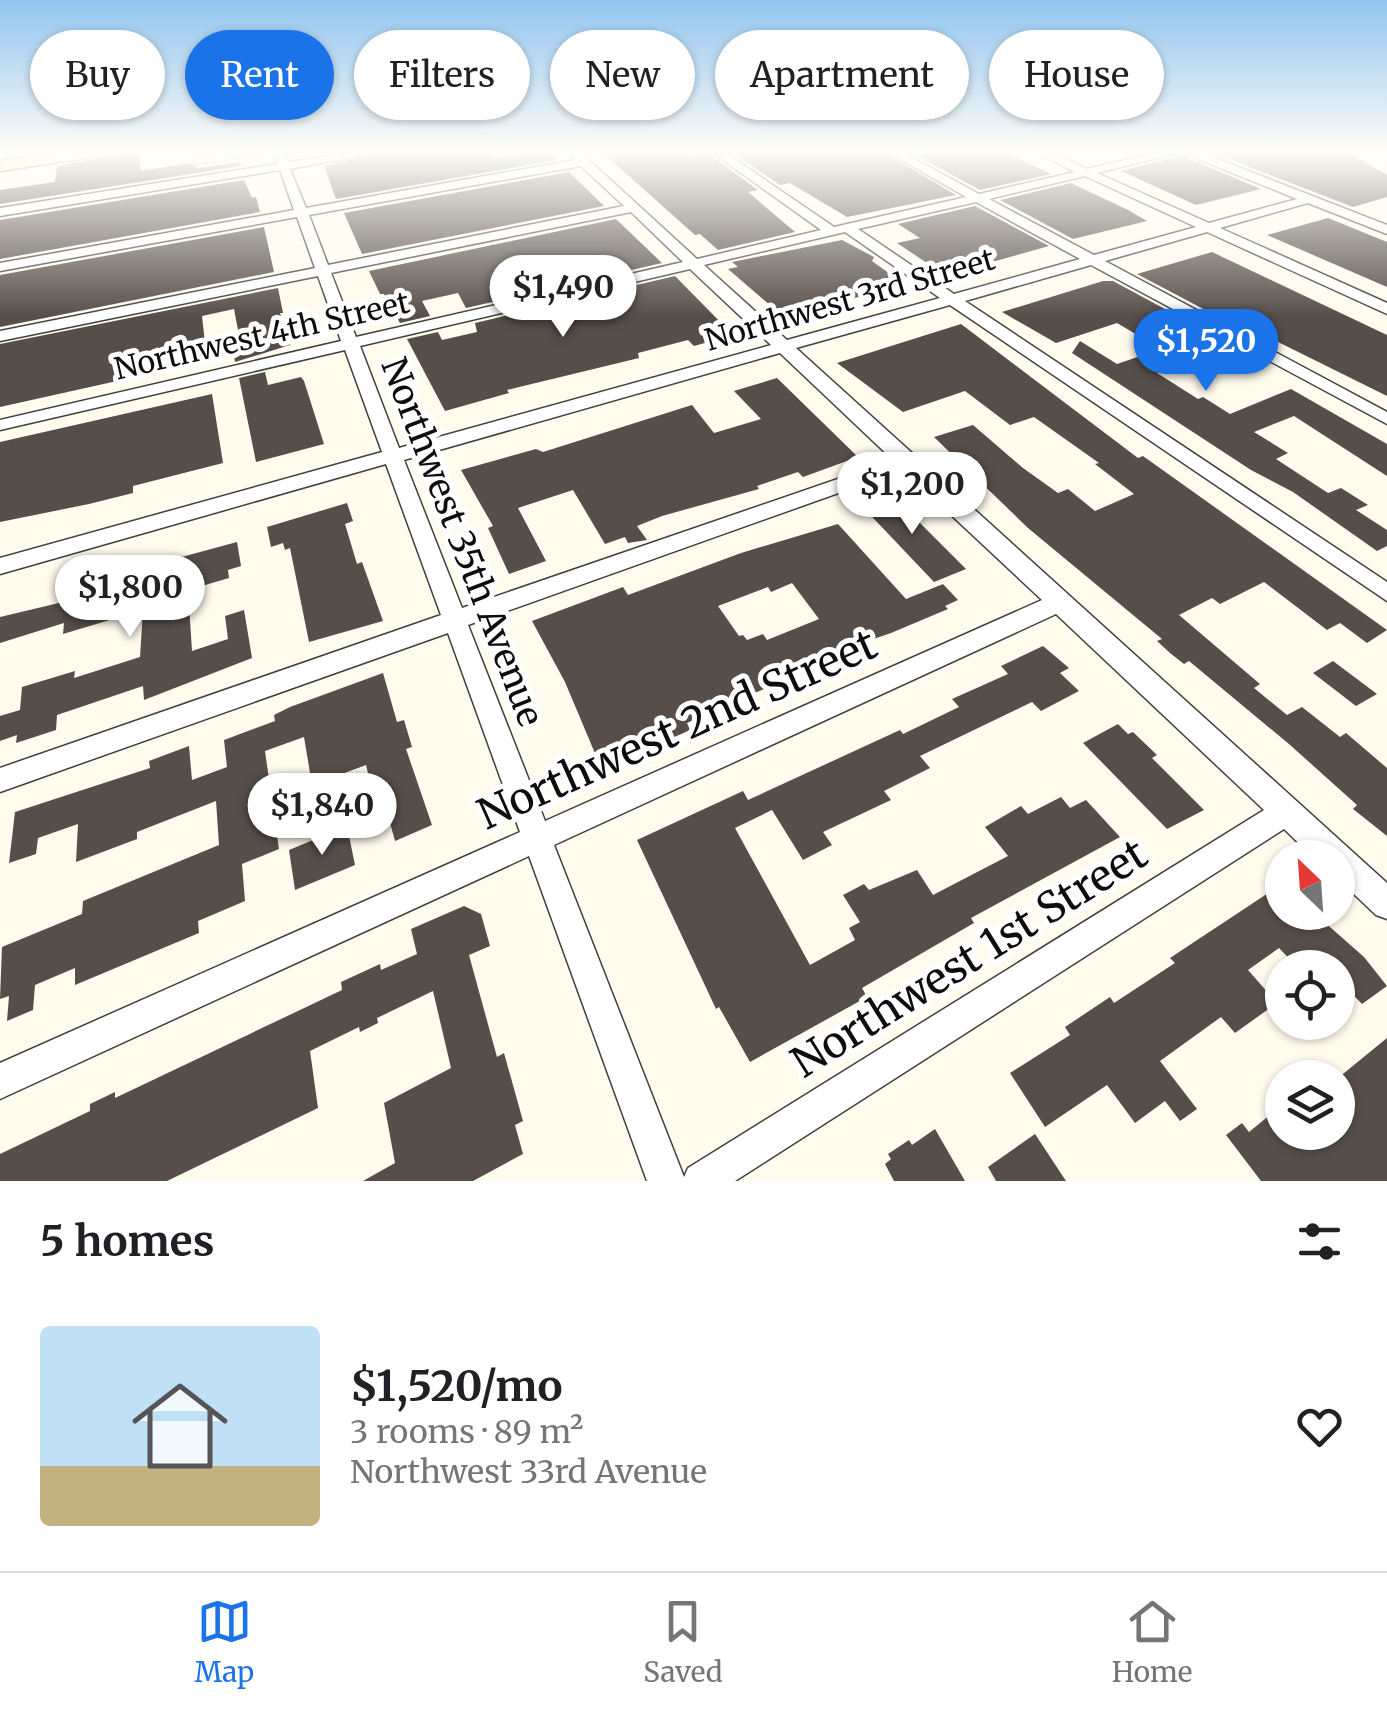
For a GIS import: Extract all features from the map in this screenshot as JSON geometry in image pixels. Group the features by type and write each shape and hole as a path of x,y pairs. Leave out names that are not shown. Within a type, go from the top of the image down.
{"street":[{"path":"0,212 34,206"},
{"name":"Northwest 35th Avenue","path":"297,206 666,1181"},
{"path":"0,267 338,206"},
{"path":"802,206 954,299 1387,592"},
{"name":"Northwest 4th Street","path":"0,425 942,206"},
{"path":"992,206 1387,419"},
{"path":"1159,206 1387,309"},
{"name":"Northwest 3rd Street","path":"0,566 1285,206"},
{"path":"1328,206 1387,230"},
{"path":"0,336 634,208 1316,840"},
{"path":"1368,222 1387,217"},
{"path":"0,780 906,462"},
{"name":"Northwest 2nd Street","path":"0,1081 1060,602"},
{"name":"Northwest 1st Street","path":"701,1181 1286,812"},
{"path":"1355,875 1387,904"}],"building":[{"path":"85,206 258,206 260,212 0,259 0,220"},
{"path":"382,206 603,206 362,254 344,213"},
{"path":"663,206 765,206 795,232 718,250 700,234 695,235"},
{"path":"829,206 901,206 847,217"},
{"path":"975,206 1049,246 945,275 897,243 920,238 898,224"},
{"path":"1011,206 1120,206 1147,221 1073,239"},
{"path":"1328,218 1387,242 1387,287 1267,235"},
{"path":"616,219 662,263 466,308 458,293 422,301 430,316 400,323 369,271"},
{"path":"264,227 274,272 0,327 0,275"},
{"path":"842,240 874,257 872,261 907,286 806,309 811,313 786,319 728,269 738,267 732,262"},
{"path":"1212,252 1387,335 1387,396 1232,319 1226,321 1137,274"},
{"path":"675,276 733,335 694,346 688,340 638,353 639,358 507,390 509,393 445,411 407,339 438,332 442,340 477,332 475,323"},
{"path":"1113,281 1202,329 1190,333 1221,350 1157,373 1198,399 1203,397 1230,414 1291,389 1387,444 1387,476 1294,416 1254,432 1288,453 1276,459 1328,493 1341,488 1368,505 1356,510 1387,530 1387,546 1377,551 1293,492 1251,470 1072,353 1080,341 1117,364 1161,349 1117,323 1056,343 1002,312"},
{"path":"278,288 280,313 290,345 235,362 233,348 241,346 234,309 202,316 207,361 0,407 0,344"},
{"path":"961,324 1138,458 1143,456 1387,630 1367,643 1340,623 1327,630 1264,582 1220,604 1212,598 1179,615 1260,684 1254,688 1287,715 1302,707 1340,737 1346,733 1387,768 1387,836 1353,809 1357,805 1289,744 1189,661 1184,664 1170,653 1157,641 1162,639 1028,528 934,437 973,425 1058,493 1068,489 1095,511 1134,494 1095,464 1099,463 1034,417 1010,425 965,391 903,412 837,363"},
{"path":"265,372 268,385 301,377 324,444 256,462 239,378"},
{"path":"777,378 858,457 803,477 798,472 757,486 759,489 662,516 637,526 647,540 628,543 625,537 605,544 573,490 518,508 546,561 509,574 488,528 493,526 461,470 536,449 543,452 692,405 714,433 761,419 734,391"},
{"path":"212,394 223,463 133,486 133,493 0,522 0,442"},
{"path":"888,491 966,569 934,582 858,502"},
{"path":"347,503 353,521 345,524 357,564 362,562 383,621 309,642 290,548 285,550 283,543 271,547 267,527"},
{"path":"838,524 906,599 943,584 958,600 945,606 948,609 891,633 823,655 828,661 687,723 690,730 602,770 565,682 532,621 623,587 628,595 741,553","holes":["792,583 819,619 767,640 763,634 747,640 739,636 718,606 768,587 771,592"]},
{"path":"237,542 241,566 228,570 229,578 188,590 192,651 228,639 225,616 244,610 252,658 144,700 143,686 57,715 56,730 16,743 17,735 0,741 0,716 20,710 22,687 75,671 74,678 140,657 143,610 63,634 64,623 0,643 0,617 84,597 84,591 141,574 152,569 152,565"},
{"path":"1043,646 1069,668 1060,673 1079,691 1041,711 1032,702 920,756 930,768 884,791 891,800 823,832 832,845 803,860 772,810 735,828 810,965 855,940 849,928 860,922 843,895 864,884 869,890 917,870 933,895 1008,856 985,827 1021,806 1028,814 1061,797 1070,808 1086,800 1120,837 971,918 974,923 862,988 867,997 750,1062 719,1007 716,1009 637,840 743,791 748,800 900,730 903,734 959,707 952,699 1008,674 1001,666"},
{"path":"1333,661 1377,694 1356,706 1313,673"},
{"path":"383,673 397,722 404,720 412,747 406,749 432,825 395,841 380,786 372,789 366,765 312,785 304,737 265,751 279,849 242,864 245,901 198,921 199,933 75,985 75,968 35,985 33,1010 7,1021 9,996 0,999 2,947 82,914 83,901 219,845 216,801 137,832 137,839 76,862 78,824 38,838 36,854 9,863 15,812 150,768 149,761 189,746 192,780 227,767 224,740 275,721 274,715 290,707"},
{"path":"1118,724 1128,734 1133,732 1157,755 1152,758 1204,810 1167,829 1083,743"},
{"path":"347,826 355,865 295,890 289,850"},
{"path":"1265,895 1265,930 1333,930 1364,957 1387,986 1362,1004 1355,997 1355,950 1265,950 1265,958 1248,970 1265,989 1265,1012 1235,1033 1221,1017 1160,1061 1197,1109 1180,1121 1165,1101 1135,1123 1107,1085 1045,1127 1010,1073 1070,1035 1065,1027 1110,997 1114,1003 1175,963 1170,958"},
{"path":"464,906 481,914 490,946 469,955 497,1057 504,1053 523,1121 515,1125 523,1154 473,1181 363,1181 395,1163 384,1103 451,1068 433,991 377,1018 378,1023 360,1032 359,1027 310,1051 318,1108 167,1181 0,1181 0,1154 90,1111 90,1104 115,1092 115,1098 342,990 341,982 380,964 381,970 417,954 411,929"},
{"path":"1387,1038 1387,1181 1261,1181 1226,1135 1242,1123 1249,1132 1265,1119 1265,1150 1355,1150 1355,1064"},
{"path":"935,1129 965,1181 894,1181 885,1164 891,1159 888,1154 909,1140 912,1145"},
{"path":"1035,1134 1066,1181 996,1181 988,1167"}]}
